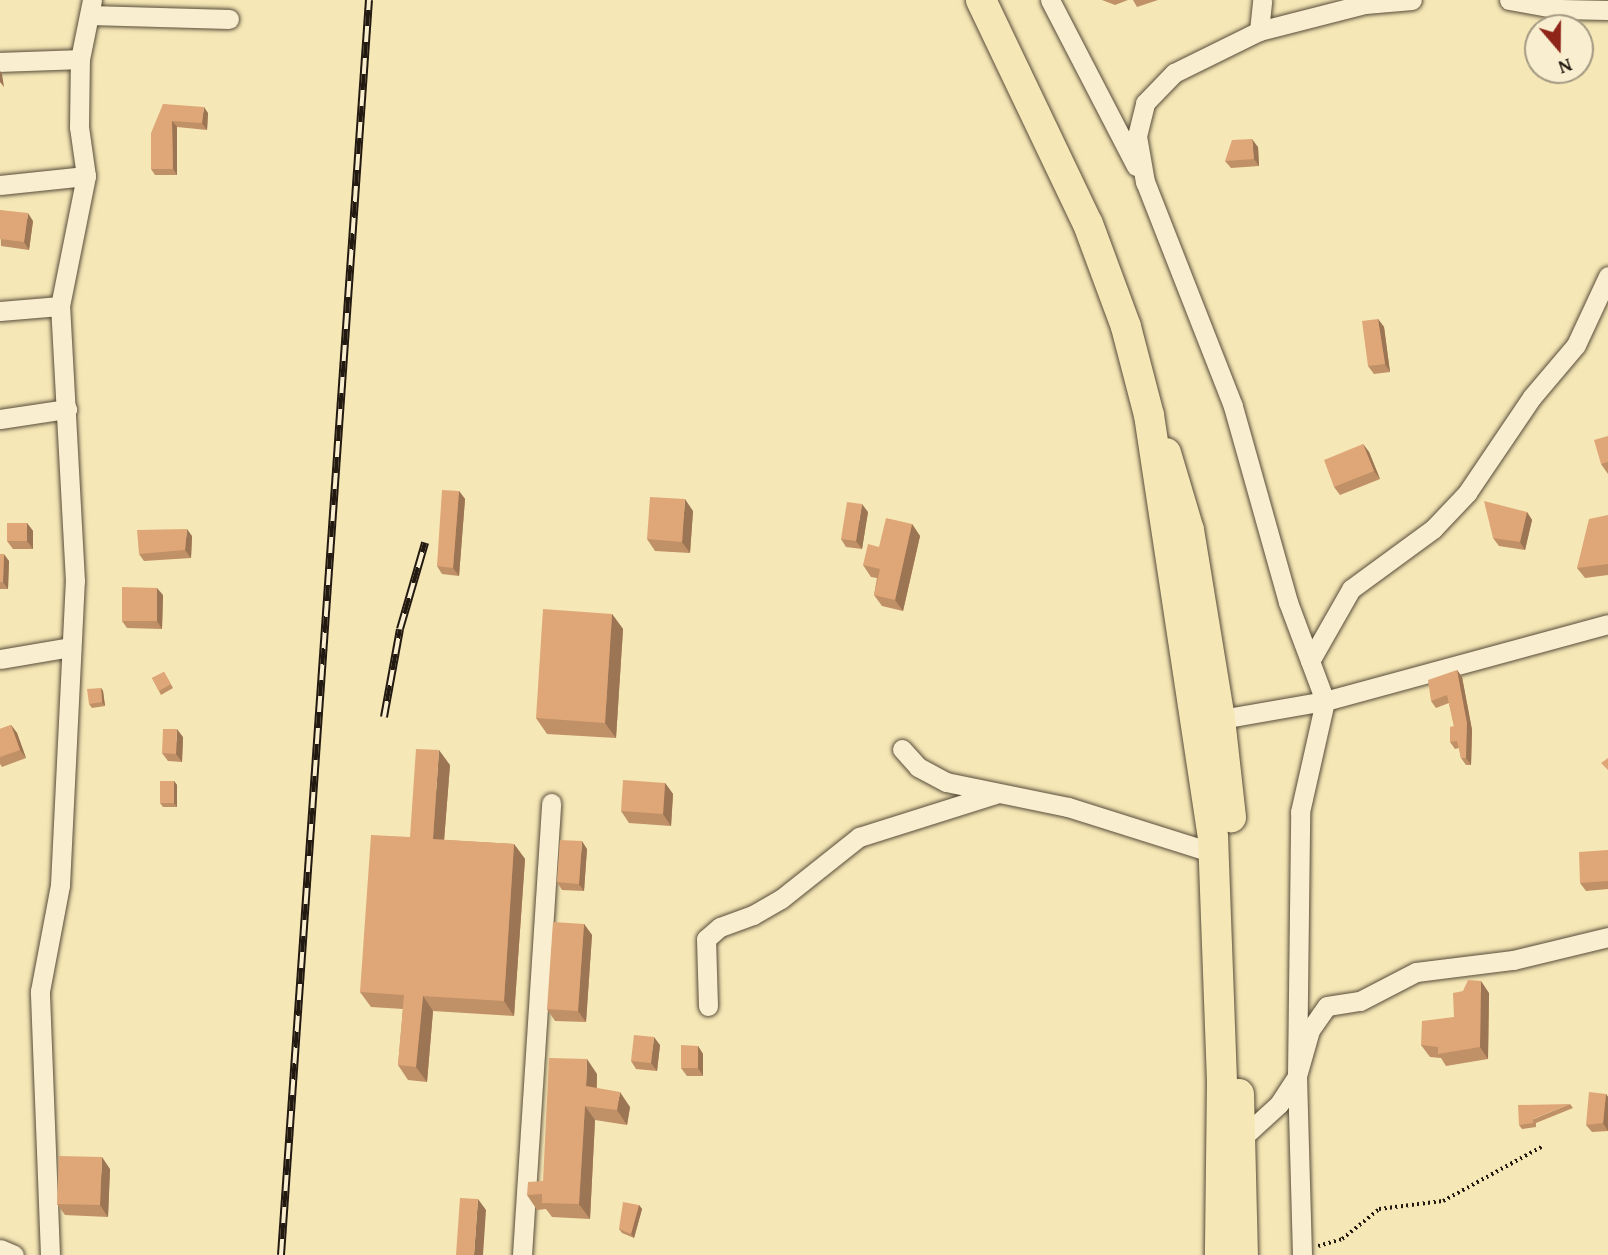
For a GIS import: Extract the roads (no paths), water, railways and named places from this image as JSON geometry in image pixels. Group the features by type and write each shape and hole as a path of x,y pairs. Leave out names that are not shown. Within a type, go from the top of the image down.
{"highway":[{"path":"981,0 1088,224 1126,327 1149,415 1156,483 1233,833 1243,1137 1243,1255"},
{"path":"1209,721 1222,1083 1220,1255"}],"street":[{"path":"1050,0 1144,182 1233,405 1310,661 1325,701 1300,812 1297,1076 1302,1249"},
{"path":"1259,31 1262,0"},
{"path":"1144,182 1137,136 1145,103 1174,73 1259,31 1362,2 1412,0"},
{"path":"1509,0 1560,9 1608,9"},
{"path":"50,1255 40,991 60,885 75,581 60,306 86,176 79,127 80,59 91,8 229,19"},
{"path":"0,62 80,59"},
{"path":"0,185 86,176"},
{"path":"1310,661 1351,589 1433,529 1467,493 1532,397 1576,345 1608,276"},
{"path":"0,311 60,306"},
{"path":"0,419 67,409"},
{"path":"1209,721 1325,701 1608,624"},
{"path":"0,659 71,647"},
{"path":"902,749 918,766 946,782 1068,807 1213,853"},
{"path":"708,1006 706,939 720,927 781,899 859,837 995,794"},
{"path":"522,1255 551,803"},
{"path":"1243,1137 1279,1104 1297,1076 1310,1030 1327,1006 1360,1001 1416,972 1513,960 1608,937"},
{"path":"0,1249 13,1255"}],"railway":[{"path":"281,1255 369,0"},
{"path":"384,717 400,629 425,543"}]}
